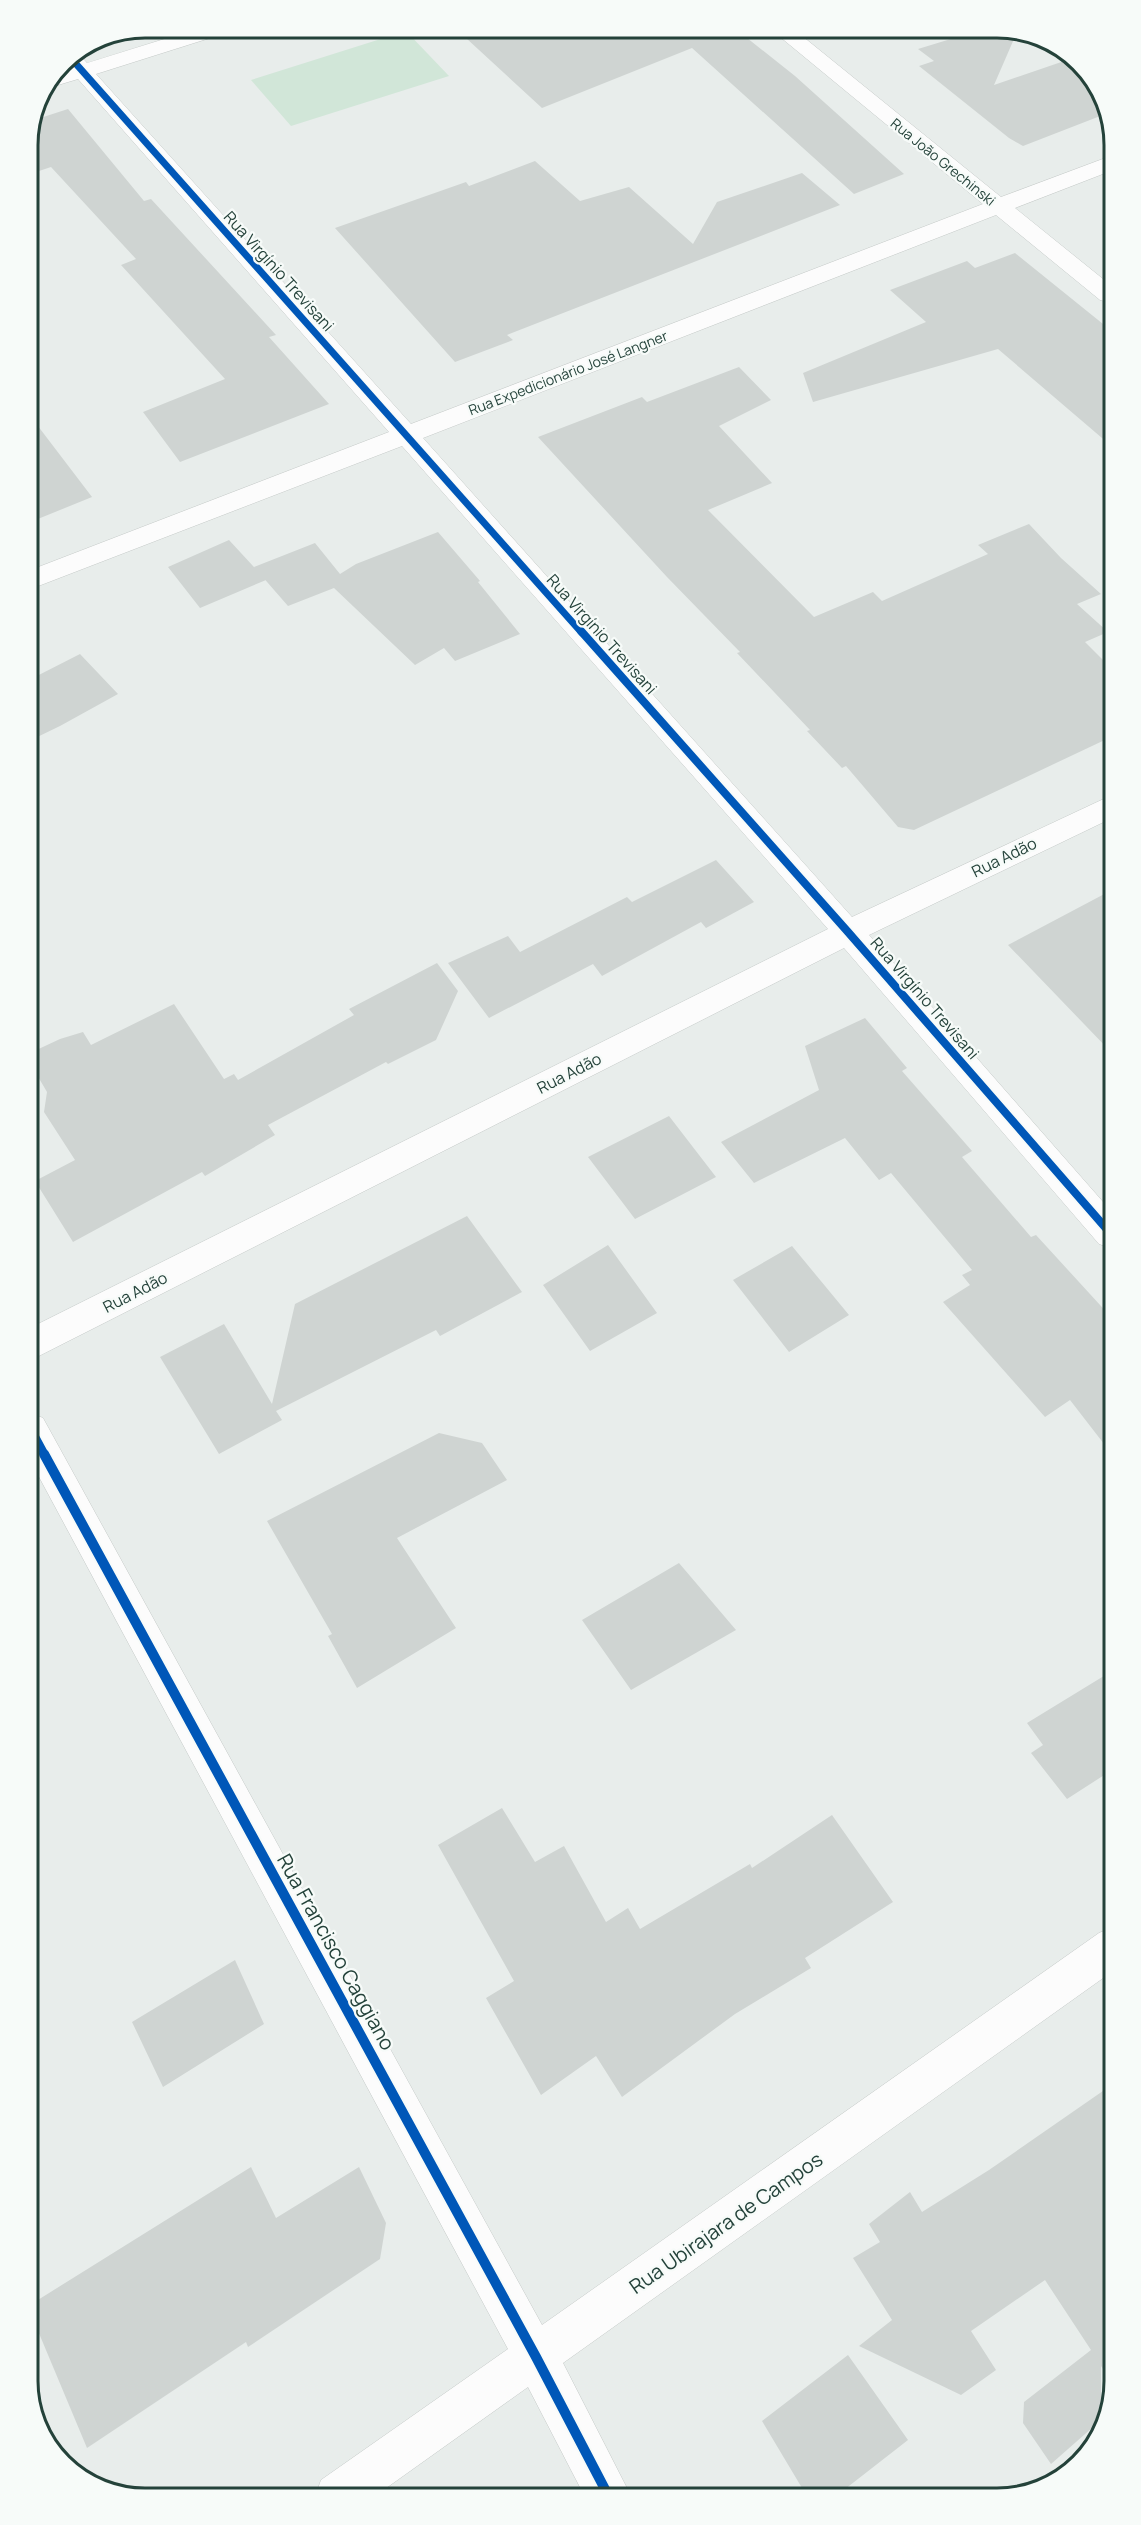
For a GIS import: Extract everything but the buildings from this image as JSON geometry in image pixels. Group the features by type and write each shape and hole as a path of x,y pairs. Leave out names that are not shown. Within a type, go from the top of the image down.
{"street":[{"path":"76,63 179,38"},
{"name":"Rua João Grechinski","path":"791,38 1103,291"},
{"name":"Rua Virgínio Trevisani","path":"76,63 848,932 1103,1225"},
{"name":"Rua Expedicionário José Langner","path":"38,577 1103,166"},
{"name":"Rua Adão","path":"38,1341 848,932 1103,809"},
{"name":"Rua Francisco Caggiano","path":"38,1442 605,2488"},
{"name":"Rua Ubirajara de Campos","path":"350,2487 536,2358 1103,1954"}],"green space":[{"path":"384,38 413,38 449,76 291,126 251,80"}],"cycle path":[{"path":"75,63 848,932 1103,1225"},
{"path":"38,1442 536,2357 604,2488"}]}
